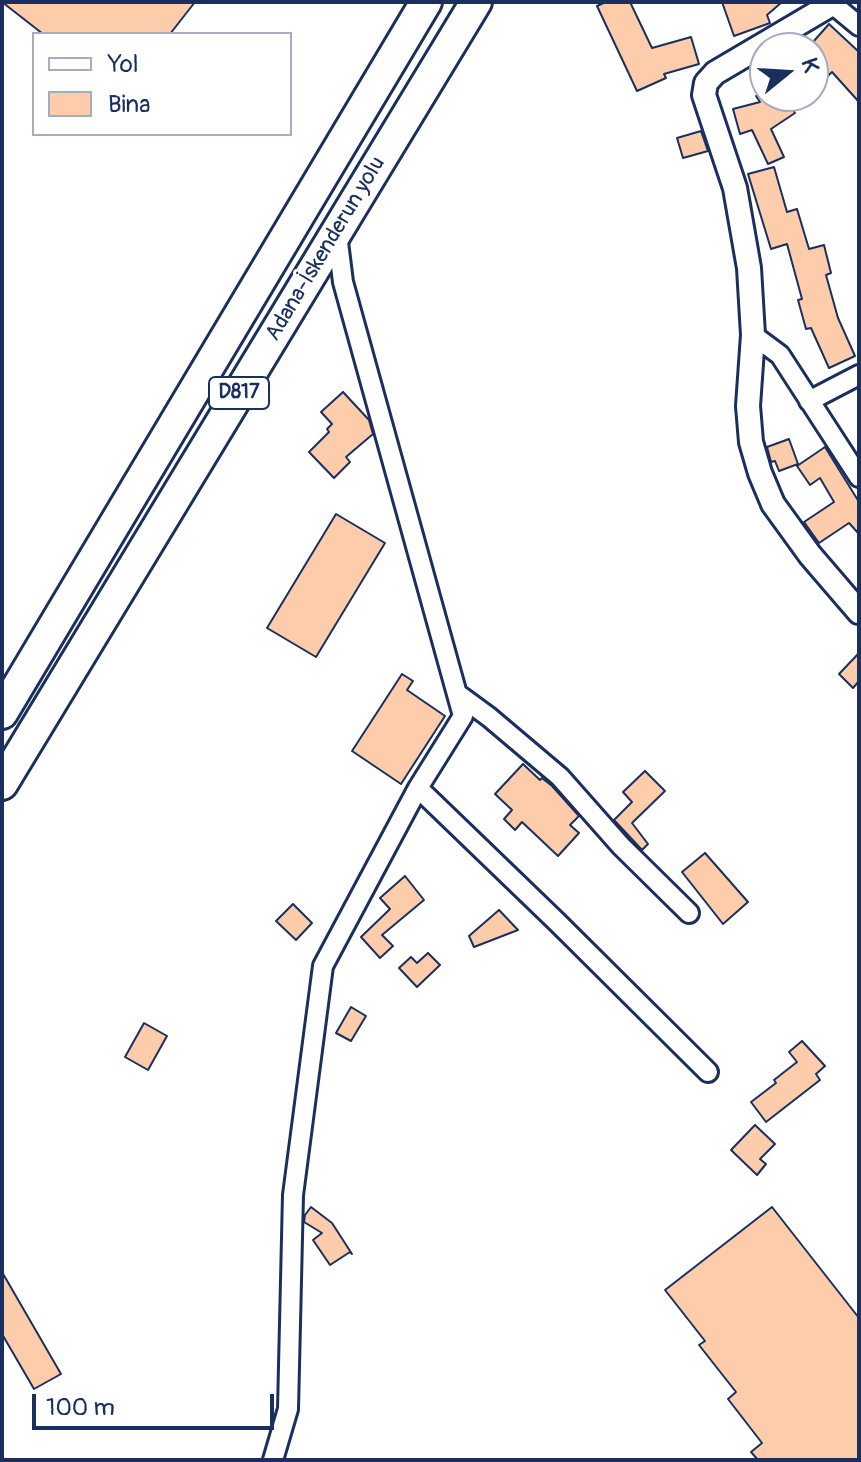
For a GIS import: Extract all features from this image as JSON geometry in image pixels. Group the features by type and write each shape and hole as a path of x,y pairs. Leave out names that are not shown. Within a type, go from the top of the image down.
{"highway":[{"name":"D817","path":"2,713 426,2"},
{"name":"Adana-İskenderun yolu","path":"2,784 476,2"}],"street":[{"path":"859,26 831,3 715,73 706,83 704,95 735,188 749,268 753,335 748,406 751,442 760,473 773,504 791,530 859,612"},
{"path":"273,1460 288,1409 293,1195 323,966 418,788 463,716 343,282 337,232"},
{"path":"753,335 780,355 859,477"},
{"path":"809,401 859,375"},
{"path":"459,695 560,777 621,846 689,913"},
{"path":"418,788 708,1072"}],"building":[{"path":"2,2 195,2 172,32 40,32"},
{"path":"606,2 630,2 652,48 691,37 699,64 664,74 666,78 637,91 597,6"},
{"path":"722,2 782,2 767,15 770,23 734,36"},
{"path":"829,24 859,52 859,102 832,72 829,75 829,32 822,32"},
{"path":"749,105 749,112 794,112 771,129 784,157 768,164 752,130 740,134 733,109"},
{"path":"701,131 708,151 683,158 677,138"},
{"path":"774,167 787,212 797,209 809,249 824,245 831,273 826,275 838,318 855,356 829,368 811,328 806,329 798,300 802,299 787,244 771,249 748,174"},
{"path":"343,392 369,420 373,434 346,457 350,462 334,478 309,452 329,432 327,429 332,424 321,412"},
{"path":"789,439 798,464 779,471 775,461 771,462 767,447"},
{"path":"825,447 859,502 859,534 849,523 819,543 804,522 834,502 820,478 810,485 797,466"},
{"path":"336,514 385,543 316,657 267,628"},
{"path":"859,653 859,681 853,688 839,674"},
{"path":"402,674 413,681 407,690 445,716 401,784 352,751"},
{"path":"523,764 540,780 542,778 552,786 579,816 570,825 579,833 558,856 522,822 515,830 504,819 512,810 495,794"},
{"path":"645,771 665,791 632,823 648,844 642,850 614,820 632,802 623,792"},
{"path":"705,853 748,902 723,924 682,872"},
{"path":"405,876 424,900 382,935 393,946 380,958 361,937 390,909 380,898"},
{"path":"293,904 312,923 296,940 276,921"},
{"path":"499,910 518,930 474,947 469,936"},
{"path":"428,953 440,965 417,987 399,968 411,957 417,963"},
{"path":"351,1007 366,1016 351,1041 336,1033"},
{"path":"144,1023 167,1036 148,1070 125,1057"},
{"path":"802,1041 825,1066 816,1074 820,1080 766,1122 751,1102 797,1062 789,1052"},
{"path":"755,1125 775,1144 760,1159 766,1164 757,1175 731,1150"},
{"path":"311,1207 332,1223 352,1254 350,1252 330,1265 313,1240 322,1233 304,1222"},
{"path":"772,1207 859,1318 859,1460 758,1460 751,1452 762,1443 728,1399 736,1392 699,1345 705,1341 665,1290"},
{"path":"2,1272 61,1374 34,1389 2,1334"}]}
